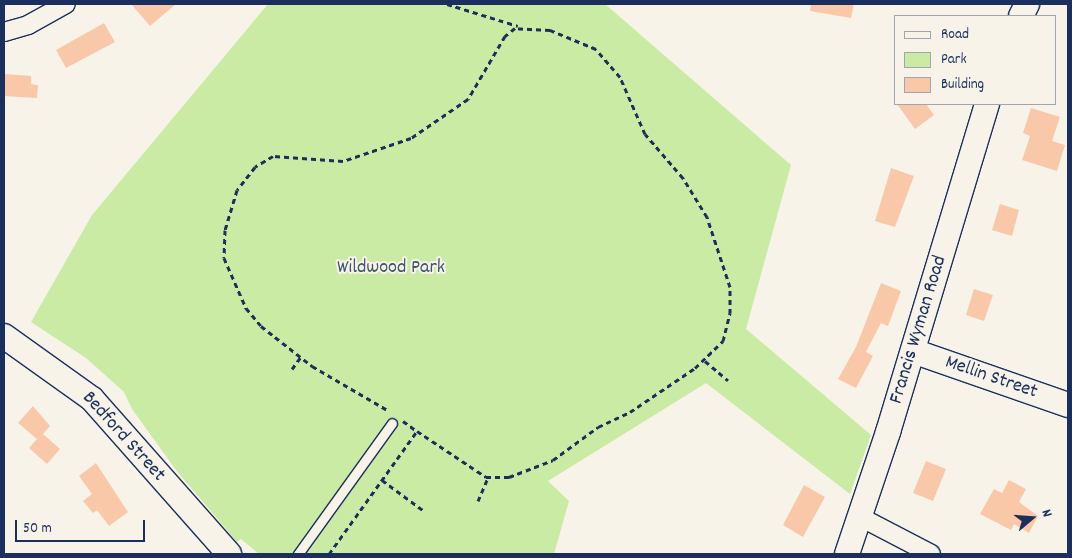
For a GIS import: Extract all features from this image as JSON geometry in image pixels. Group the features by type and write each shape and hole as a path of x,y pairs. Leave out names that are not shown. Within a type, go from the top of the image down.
{"main road":[{"name":"Francis Wyman Road","path":"847,554 913,351 987,105"},
{"name":"Bedford Street","path":"4,336 92,399 229,554"},
{"name":"Mellin Street","path":"913,351 1068,405"}],"street":[{"path":"4,32 28,25 66,4"},
{"path":"860,517 931,554"}],"lane":[{"path":"298,554 392,423"}],"path":[{"path":"447,4 519,26 550,30 574,38 609,60 645,134 683,178 700,205 721,254 731,299 723,341 705,361 630,412 598,427 554,460 509,476 488,478 300,358 252,316 226,266 225,230 243,181 255,167 273,156 344,161 411,138 468,99 505,36 519,26"},
{"path":"292,370 300,358"},
{"path":"705,361 728,380"},
{"path":"330,554 417,431"},
{"path":"478,501 488,478"},
{"path":"382,480 424,511"}],"green space":[{"name":"Wildwood Park","path":"268,4 605,4 791,165 746,329 871,435 850,494 706,383 548,481 569,501 554,554 259,554 241,539 237,542 176,470 132,409 124,392 86,358 31,322 92,215"}],"building":[{"path":"131,4 176,4 150,26"},
{"path":"811,4 854,4 851,18 810,11"},
{"path":"104,23 115,42 66,68 56,50"},
{"path":"4,74 31,76 31,84 38,85 37,98 4,96"},
{"path":"898,105 927,105 934,115 915,129"},
{"path":"1031,108 1060,117 1052,141 1065,145 1057,171 1022,160 1030,136 1023,133"},
{"path":"891,168 914,176 895,227 875,221"},
{"path":"1000,204 1019,210 1012,236 992,230"},
{"path":"881,283 901,291 888,326 881,323 866,352 873,356 856,388 838,379 856,347"},
{"path":"974,289 993,295 984,321 966,315"},
{"path":"33,406 50,426 43,434 60,449 47,464 29,448 37,439 18,423"},
{"path":"926,461 946,469 933,501 913,493"},
{"path":"96,463 128,512 109,526 97,510 93,513 83,501 92,494 79,476"},
{"path":"1009,480 1026,489 1019,502 1038,516 1029,533 1014,524 1011,530 980,514 994,489 1002,493"},
{"path":"804,485 825,497 803,537 783,525"}]}
